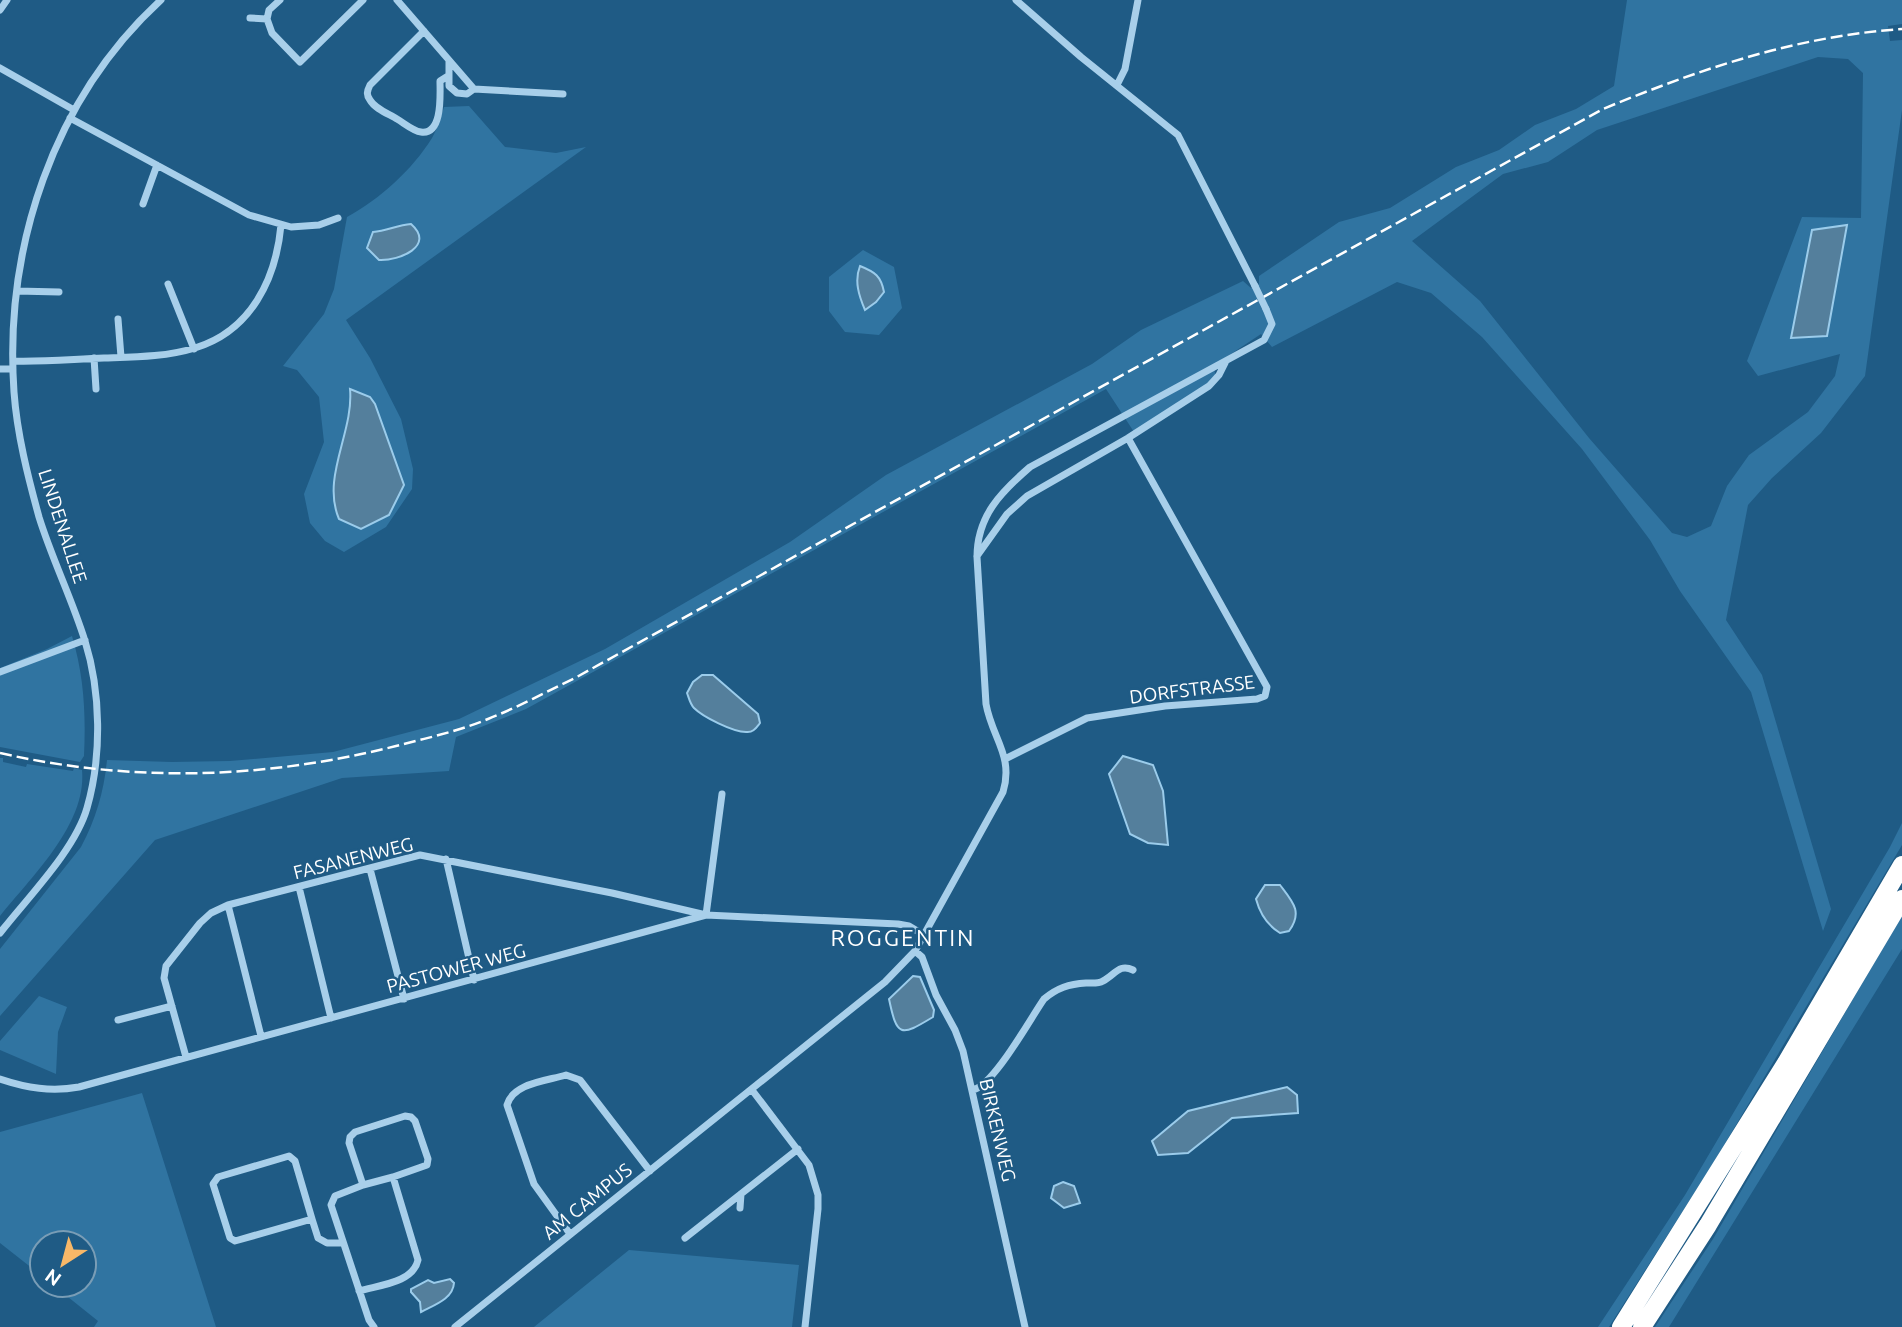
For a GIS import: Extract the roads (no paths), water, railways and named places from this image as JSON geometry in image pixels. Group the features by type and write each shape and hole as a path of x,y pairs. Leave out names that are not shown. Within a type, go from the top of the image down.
{"highway":[{"path":"1621,1327 1779,1074 1902,864"},
{"path":"1642,1327 1708,1225 1902,899"}],"street":[{"path":"0,10 7,0"},
{"name":"LINDENALLEE","path":"0,933 71,844 87,809 95,769 96,697 93,669 40,518 16,407 13,365 17,291 22,256 42,180 69,118 118,46 161,0"},
{"path":"280,0 270,10 267,19 272,33 300,62 363,0"},
{"path":"397,0 474,89"},
{"path":"805,1327 818,1195 809,1165 752,1090 885,982 915,951 1003,792 1008,769 989,721 986,704 977,557 977,537 985,519 1008,487 1030,467 1264,340 1272,324 1178,135 1081,57 1016,0"},
{"path":"1117,85 1125,69 1138,0"},
{"path":"250,18 267,19"},
{"path":"424,31 370,85 368,98 373,104 415,130 428,132 433,129 439,112 440,81 448,76"},
{"path":"449,61 449,86 457,93 467,94 474,89 563,94"},
{"path":"0,68 74,110"},
{"path":"69,118 249,215 281,225 319,225 338,218"},
{"path":"143,204 157,165"},
{"path":"0,369 13,365 160,355 194,349 217,339 240,321 260,297 277,260 281,225"},
{"path":"168,284 194,349"},
{"path":"17,291 59,292"},
{"path":"118,319 121,357"},
{"path":"94,358 96,389"},
{"path":"977,557 1007,514 1027,496 1128,438 1209,386 1225,363"},
{"name":"DORFSTRASSE","path":"1005,759 1087,718 1165,706 1257,699 1265,696 1267,692 1268,687 1128,438"},
{"path":"0,672 85,640"},
{"path":"706,915 722,794"},
{"name":"FASANENWEG","path":"186,1057 164,978 166,966 200,923 211,913 228,905 420,855 706,915"},
{"path":"446,859 474,980"},
{"path":"370,869 404,999"},
{"path":"299,887 331,1018"},
{"path":"228,905 261,1036"},
{"name":"PASTOWER WEG","path":"0,1079 27,1087 62,1090 93,1084 706,915 898,924 909,926 924,935"},
{"name":"BIRKENWEG","path":"915,951 922,957 936,995 963,1051 1025,1327"},
{"path":"973,1090 981,1088 992,1077 1044,999 1055,989 1104,981 1120,968 1133,970"},
{"path":"118,1020 172,1006"},
{"path":"570,1234 534,1184 507,1105 510,1095 519,1089 566,1075 574,1076 580,1080 650,1171"},
{"name":"AM CAMPUS","path":"455,1327 752,1090"},
{"path":"363,1185 349,1143 350,1137 355,1132 405,1116 411,1117 415,1121 428,1159 427,1165 335,1196 331,1205 369,1320 374,1327"},
{"path":"685,1238 798,1149"},
{"path":"312,1219 235,1241 230,1238 213,1184 218,1177 289,1156 295,1161 318,1238 327,1243 343,1243"},
{"path":"359,1291 409,1276 416,1269 418,1260 393,1177"},
{"path":"740,1208 741,1194"}],"railway":[{"path":"0,753 49,763 149,773 248,771 347,757 477,723 575,678 1603,109 1713,68 1787,47 1902,29"}],"district":[{"name":"ROGGENTIN","path":"903,938"}]}
